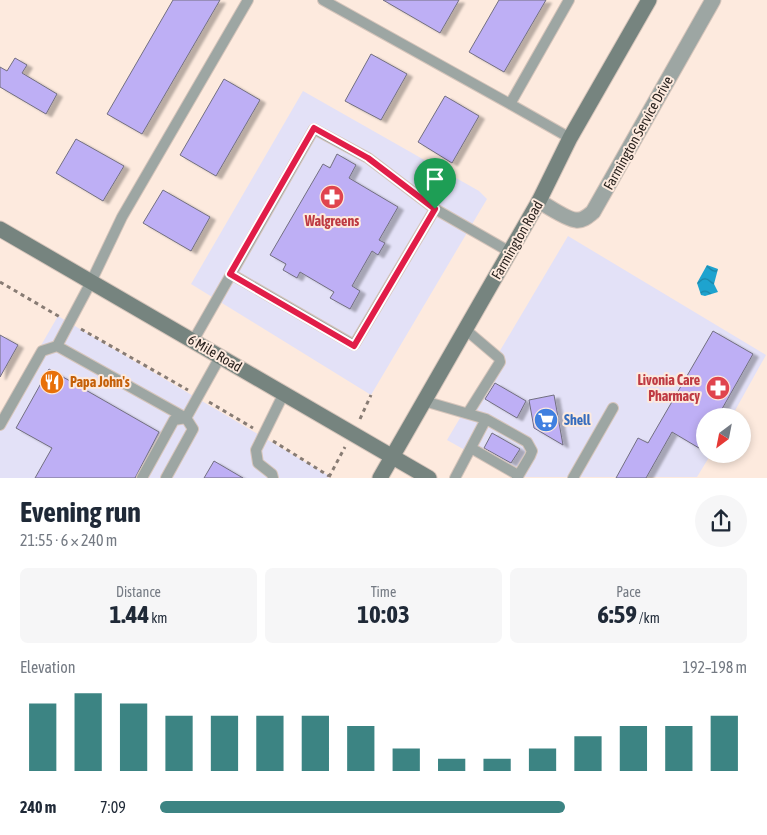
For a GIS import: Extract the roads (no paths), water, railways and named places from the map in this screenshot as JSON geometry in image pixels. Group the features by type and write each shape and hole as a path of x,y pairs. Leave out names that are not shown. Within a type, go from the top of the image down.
{"main road":[{"name":"Farmington Road","path":"380,478 539,202 570,138 649,0"},
{"name":"6 Mile Road","path":"0,229 429,478"}],"street":[{"name":"Farmington Service Drive","path":"539,202 570,219 586,218 593,212 713,0"}],"lane":[{"path":"0,425 42,351 57,346 91,282 122,217 248,0"},
{"path":"323,0 570,138"},
{"path":"510,104 569,0"},
{"path":"193,341 314,128 368,158 435,209 510,252"},
{"path":"230,274 354,346 435,209"},
{"path":"466,330 500,358 500,362 468,414"},
{"path":"57,346 186,418 193,430 166,478"},
{"path":"186,418 220,357"},
{"path":"273,478 272,474 258,463 256,450 284,393"},
{"path":"424,401 486,419 527,442 532,451 518,476 471,448"},
{"path":"573,478 613,408"},
{"path":"142,478 174,420 186,418"},
{"path":"455,478 486,419"}],"water":[{"path":"707,265 718,269 714,284 718,292 705,296 701,295 697,283"}],"place":[{"name":"Walgreens","path":"332,197"},
{"name":"Papa John's","path":"52,382"},
{"name":"Livonia Care Pharmacy","path":"718,388"},
{"name":"Shell","path":"546,420"}]}
